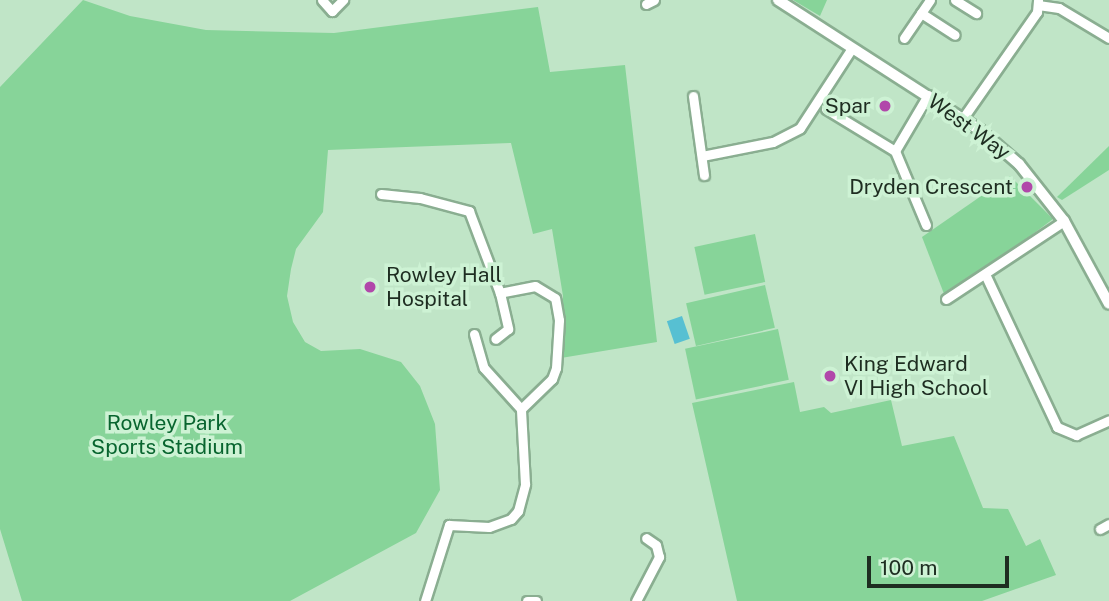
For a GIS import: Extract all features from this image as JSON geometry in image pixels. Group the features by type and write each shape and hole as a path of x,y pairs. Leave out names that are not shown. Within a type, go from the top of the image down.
{"street":[{"path":"322,0 332,11 343,0"},
{"name":"West Way","path":"778,0 962,118 1019,164 1063,221 1109,304"},
{"path":"904,38 930,0"},
{"path":"955,0 976,13"},
{"path":"962,118 1034,16 1038,2 1061,4 1109,38"},
{"path":"921,13 955,35"},
{"path":"702,156 773,142 800,128 852,48"},
{"path":"895,151 928,95"},
{"path":"693,96 704,175"},
{"path":"826,109 895,151 926,225"},
{"path":"381,194 420,198 469,211 500,293 508,329 495,339"},
{"path":"946,299 1063,221"},
{"path":"985,274 1057,426 1076,435 1109,420"},
{"path":"500,293 542,287 559,307 556,368 552,379 521,409"},
{"path":"425,601 449,525 489,527 512,519 518,511 525,484 521,409 484,368 474,334"},
{"path":"636,601 659,557 656,545 646,538"},
{"path":"527,601 536,601"}],"green space":[{"name":"Rowley Park Sports Stadium","path":"83,0 130,16 206,30 334,33 538,7 550,72 625,65 657,342 561,358 563,296 552,229 533,234 511,143 328,150 323,212 296,249 287,296 293,322 305,342 321,351 360,349 401,362 420,386 435,424 440,490 416,533 290,601 22,601 0,529 0,87"},
{"path":"793,0 827,0 820,16"},
{"path":"1109,146 1109,170 1062,200 1057,197"},
{"path":"1010,176 1053,219 946,299 922,237"},
{"path":"755,234 765,282 705,295 694,247"},
{"path":"765,285 775,328 696,346 686,303"},
{"path":"778,329 789,380 696,400 685,349"},
{"path":"794,382 800,412 824,407 831,413 891,400 902,446 954,436 983,508 1008,509 1026,546 1040,539 1056,575 982,601 737,601 692,403"}],"water":[{"path":"682,316 690,339 675,344 667,321"}],"place":[{"name":"Spar","path":"885,106"},
{"name":"Dryden Crescent","path":"1027,187"},
{"name":"Rowley Hall Hospital","path":"370,287"},
{"name":"King Edward VI High School","path":"830,376"}]}
